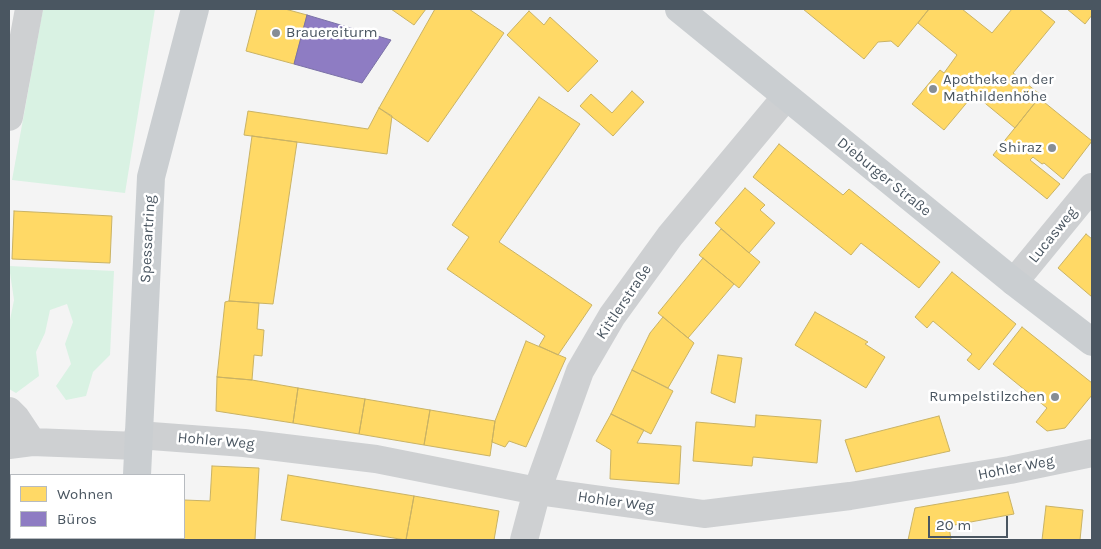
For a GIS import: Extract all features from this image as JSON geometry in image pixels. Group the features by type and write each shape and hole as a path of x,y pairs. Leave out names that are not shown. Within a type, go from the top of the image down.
{"main road":[{"name":"Spessartring","path":"137,474 152,177 195,9"},
{"name":"Dieburger Straße","path":"679,9 785,98 1014,282 1092,342"}],"street":[{"path":"9,117 29,9"},
{"name":"Kittlerstraße","path":"524,540 537,491 580,371 612,316 670,236 785,98"},
{"name":"Lucasweg","path":"1014,282 1092,187"},
{"path":"9,411 16,418 20,444"},
{"name":"Hohler Weg","path":"20,444 138,440 244,443 376,460 537,491 704,514 850,496 1010,470 1092,453"}],"green space":[{"path":"43,9 155,9 125,193 12,180"},
{"path":"9,266 114,271 110,355 93,372 86,396 66,400 56,386 71,364 65,344 73,322 67,304 50,310 45,333 36,352 39,376 16,393 9,389 9,325 14,300"}],"building: Wohnen":[{"name":"Brauereiturm","path":"257,9 285,9 307,15 294,64 246,51"},
{"path":"391,9 426,9 414,25"},
{"path":"435,9 469,9 504,33 428,142 379,108"},
{"path":"803,9 929,9 898,47 891,41 878,42 864,59"},
{"path":"929,9 962,9 992,33 1012,9 1039,9 1055,22 1013,73 1041,95 1015,128 974,94 944,130 912,104 940,70 944,73 957,55 918,23"},
{"path":"1067,9 1092,9 1092,15 1085,24"},
{"path":"529,11 544,25 550,17 598,61 568,92 507,35"},
{"path":"632,91 644,102 613,136 580,106 591,94 612,113"},
{"path":"539,97 580,124 499,242 592,305 558,355 539,346 545,336 447,269 469,237 452,225"},
{"path":"1039,98 1092,141 1063,179 1044,163 1042,164 1033,157 1030,160 1060,184 1047,199 993,155"},
{"path":"379,108 392,116 387,154 244,135 248,111 368,129"},
{"path":"252,136 297,142 273,304 229,301"},
{"path":"779,144 843,195 849,189 940,262 919,288 861,243 851,255 753,177"},
{"path":"745,188 765,205 760,210 775,223 749,253 715,223"},
{"path":"14,211 112,216 110,263 12,259"},
{"path":"721,229 760,262 739,288 699,255"},
{"path":"1086,234 1092,239 1092,297 1058,268"},
{"path":"703,258 734,284 688,338 658,313"},
{"path":"952,272 1016,324 979,370 967,360 972,354 933,321 927,328 915,317"},
{"path":"225,302 259,303 257,329 264,330 262,356 254,355 252,380 217,377"},
{"path":"815,312 868,342 865,344 885,357 866,388 795,345"},
{"path":"663,317 694,343 668,388 632,370 650,333"},
{"path":"1022,327 1092,383 1092,395 1065,428 1047,431 1036,422 1047,408 993,364"},
{"path":"526,341 566,358 526,447 509,441 505,447 492,442 495,421"},
{"path":"718,355 742,358 735,403 711,393"},
{"path":"632,370 673,391 651,434 611,414"},
{"path":"217,377 252,380 298,388 293,423 216,411"},
{"path":"298,388 365,399 359,434 293,423"},
{"path":"365,399 430,410 424,445 359,434"},
{"path":"430,410 495,421 490,456 424,445"},
{"path":"611,414 644,430 637,443 681,446 679,484 610,479 611,450 596,441"},
{"path":"756,415 821,420 817,463 753,457 752,466 693,461 696,422 755,427"},
{"path":"939,416 950,451 856,472 845,440"},
{"path":"212,466 259,468 255,540 168,540 185,539 185,500 210,501"},
{"path":"288,475 414,496 406,540 281,520"},
{"path":"9,491 10,537 9,537"},
{"path":"1008,492 1014,514 949,526 951,540 908,540 915,508"},
{"path":"414,496 499,511 494,540 406,540"},
{"path":"1046,506 1083,510 1080,540 1042,540"}],"building: Büros":[{"path":"307,15 391,40 362,83 294,64"}],"place":[{"name":"Brauereiturm","path":"276,33"},
{"name":"Apotheke an der Mathildenhöhe","path":"933,89"},
{"name":"Shiraz","path":"1052,148"},
{"name":"Rumpelstilzchen","path":"1055,397"}]}
